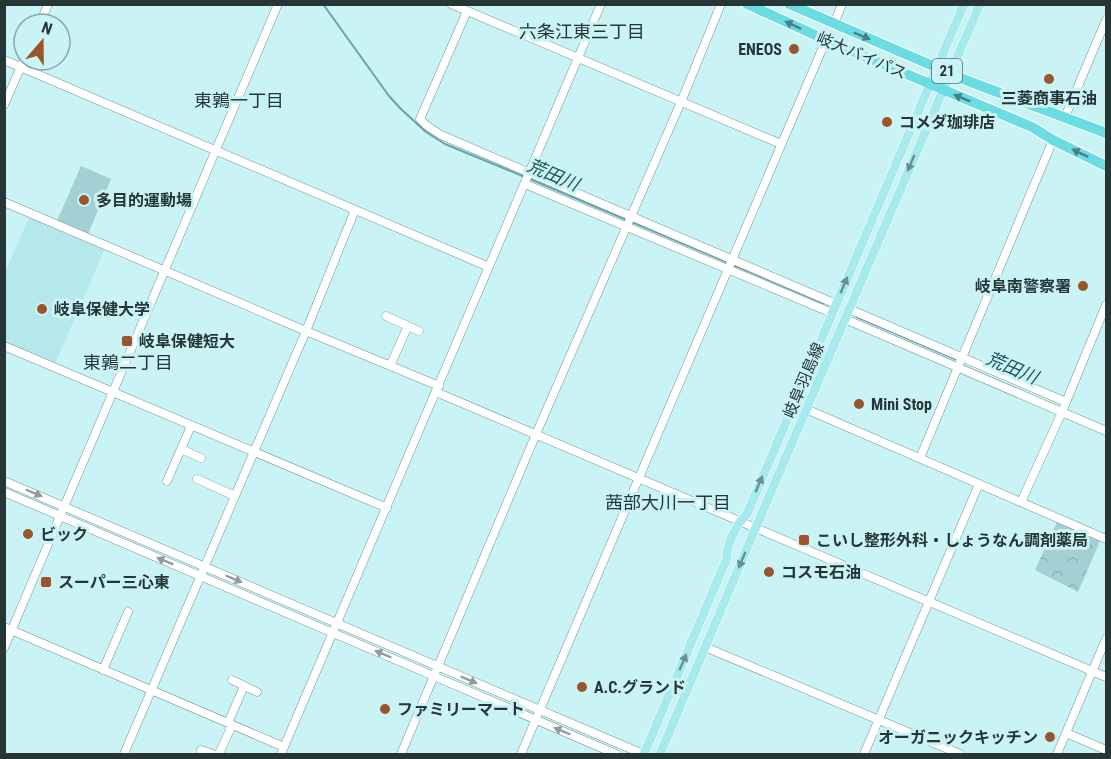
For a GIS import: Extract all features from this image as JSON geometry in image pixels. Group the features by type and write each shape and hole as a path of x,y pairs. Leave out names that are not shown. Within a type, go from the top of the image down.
{"highway":[{"name":"岐大バイパス","path":"747,4 1032,127 1053,140 1107,166"},
{"name":"岐大バイパス","path":"789,4 950,73 1107,133"}],"main road":[{"name":"岐阜羽島線","path":"643,754 727,558 727,552 740,520 747,514 964,4"},
{"name":"岐阜羽島線","path":"660,754 980,4"}],"street":[{"path":"4,648 8,629 61,516 278,4"},
{"path":"451,4 781,144"},
{"path":"8,629 230,724 283,751 601,4"},
{"path":"402,754 536,434 681,102 721,4"},
{"path":"834,24 842,4"},
{"path":"467,11 420,119 426,125 441,135 527,178 730,264 832,313"},
{"path":"1065,117 1107,20"},
{"path":"521,754 826,40"},
{"path":"4,105 18,72"},
{"path":"42,72 216,150 489,267"},
{"path":"920,458 1053,140"},
{"path":"527,178 629,221"},
{"path":"4,202 390,366 536,434 1107,677"},
{"path":"124,754 306,331 355,210"},
{"path":"730,264 836,303"},
{"path":"1022,502 1107,305"},
{"path":"849,309 1062,412 1107,431"},
{"path":"386,316 419,330"},
{"path":"845,319 1066,402"},
{"path":"390,366 408,326"},
{"path":"4,346 387,508"},
{"path":"806,410 1107,539"},
{"path":"167,481 191,426"},
{"path":"181,450 201,458"},
{"path":"197,479 235,496"},
{"path":"4,481 643,754"},
{"path":"864,754 979,484"},
{"path":"4,492 616,754"},
{"path":"103,670 128,612"},
{"path":"1057,754 1107,639"},
{"path":"705,647 960,754"},
{"path":"232,680 257,692"},
{"path":"219,754 244,686"},
{"path":"1066,733 1107,750"},
{"path":"201,750 213,754"}],"shaded area":[{"name":"岐阜保健大学","path":"30,215 105,248 55,364 5,342 4,275"}],"green space":[{"name":"多目的運動場","path":"81,166 111,179 88,234 57,221"},
{"path":"1057,522 1100,541 1078,592 1035,570"}],"waterway":[{"name":"荒田川","path":"323,4 389,96 426,132 445,144 525,177"},
{"name":"荒田川","path":"530,179 627,220"},
{"name":"荒田川","path":"632,222 823,303"},
{"name":"荒田川","path":"857,317 955,359"}],"place":[{"name":"ENEOS","path":"794,49"},
{"name":"三菱商事石油","path":"1049,79"},
{"name":"コメダ珈琲店","path":"887,122"},
{"name":"多目的運動場","path":"84,200"},
{"name":"岐阜南警察署","path":"1083,286"},
{"name":"岐阜保健大学","path":"42,309"},
{"name":"岐阜保健短大","path":"127,341"},
{"name":"Mini Stop","path":"859,404"},
{"name":"ビック","path":"28,534"},
{"name":"こいし整形外科・しょうなん調剤薬局","path":"804,540"},
{"name":"コスモ石油","path":"769,572"},
{"name":"スーパー三心東","path":"46,582"},
{"name":"A.C.グランド","path":"582,687"},
{"name":"ファミリーマート","path":"385,709"},
{"name":"オーガニックキッチン","path":"1050,737"}],"district":[{"name":"六条江東三丁目","path":"582,32"},
{"name":"東鶉一丁目","path":"239,101"},
{"name":"東鶉二丁目","path":"128,363"},
{"name":"茜部大川一丁目","path":"668,503"}]}
